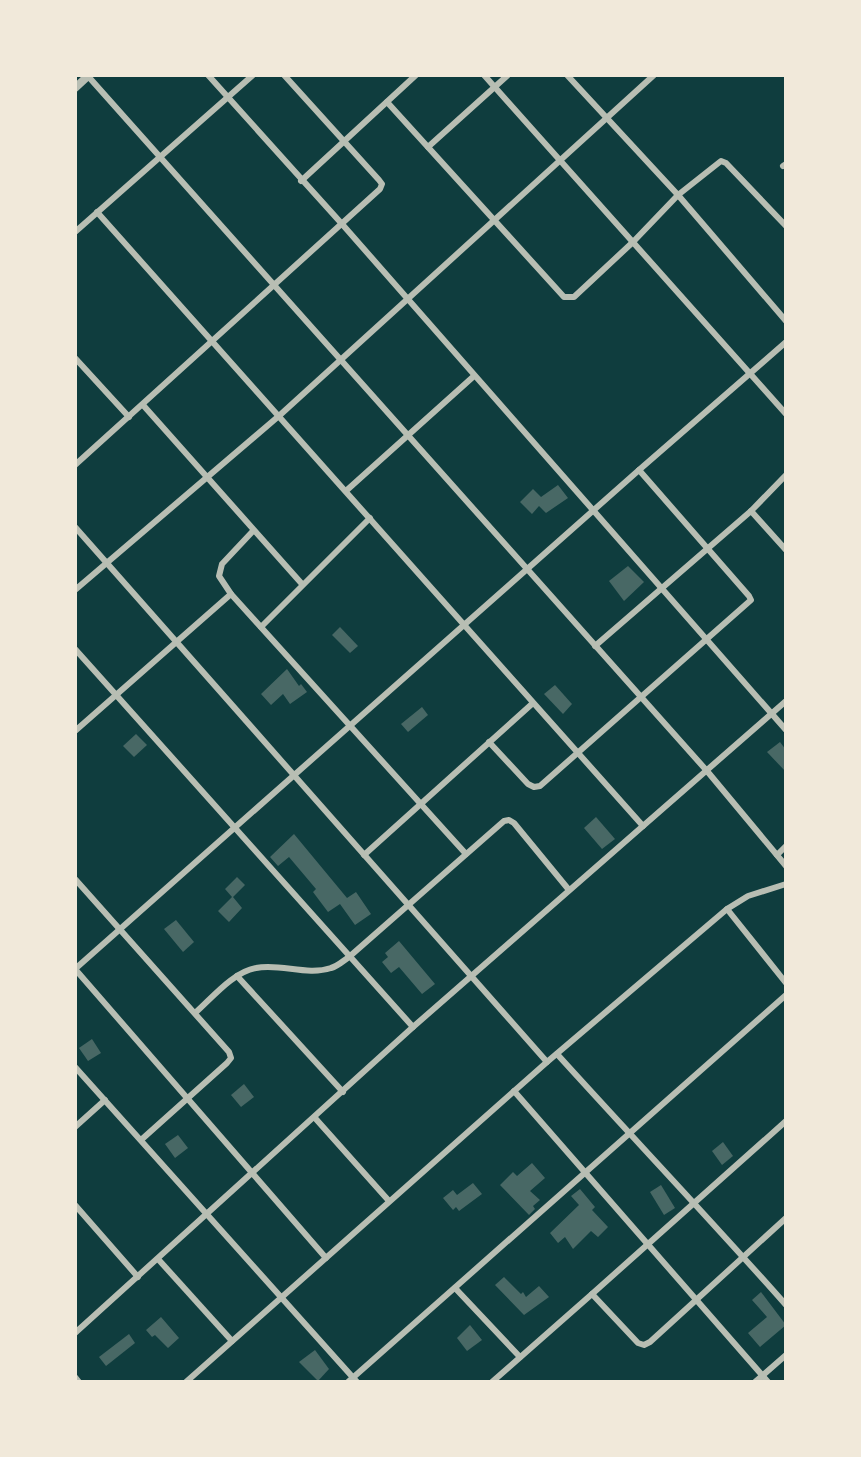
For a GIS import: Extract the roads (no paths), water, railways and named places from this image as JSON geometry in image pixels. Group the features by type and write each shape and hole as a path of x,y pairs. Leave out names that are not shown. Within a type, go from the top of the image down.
{"street":[{"path":"208,75 786,730"},
{"path":"75,232 253,75"},
{"path":"75,465 380,189 382,184 284,75"},
{"path":"301,181 416,75"},
{"path":"484,75 786,414"},
{"path":"428,147 508,75"},
{"path":"567,75 678,195 786,321"},
{"path":"75,590 280,415 654,75"},
{"path":"75,88 88,76 706,771 786,866"},
{"path":"387,102 564,297 574,297 678,195 721,161 755,191 786,226"},
{"path":"97,212 643,825"},
{"path":"326,1258 75,969 786,342"},
{"path":"75,358 129,417"},
{"path":"347,490 474,376"},
{"path":"143,405 302,584"},
{"path":"489,743 528,785 540,786 751,600 639,470"},
{"path":"595,646 751,511 786,475"},
{"path":"751,511 786,550"},
{"path":"261,627 370,518"},
{"path":"75,527 547,1062"},
{"path":"253,531 219,570 219,576 231,594 466,854"},
{"path":"75,732 231,594"},
{"path":"75,649 413,1027"},
{"path":"75,1333 413,1027 786,701"},
{"path":"364,855 533,703"},
{"path":"195,1013 237,976 253,968 334,968 504,821 509,820 569,890"},
{"path":"776,855 786,846"},
{"path":"75,879 229,1052 231,1058 141,1140"},
{"path":"186,1382 547,1062 727,909 748,896 786,884"},
{"path":"727,909 786,983"},
{"path":"237,976 343,1092"},
{"path":"75,1067 352,1380 584,1171 786,995"},
{"path":"557,1054 786,1305"},
{"path":"514,1091 768,1382"},
{"path":"75,1127 105,1100"},
{"path":"315,1118 389,1201"},
{"path":"492,1382 786,1121"},
{"path":"75,1205 138,1277"},
{"path":"592,1294 638,1343 644,1345 786,1218"},
{"path":"158,1259 232,1341"},
{"path":"455,1287 520,1357"},
{"path":"755,1382 786,1355"},
{"path":"75,1377 79,1382"}]}
